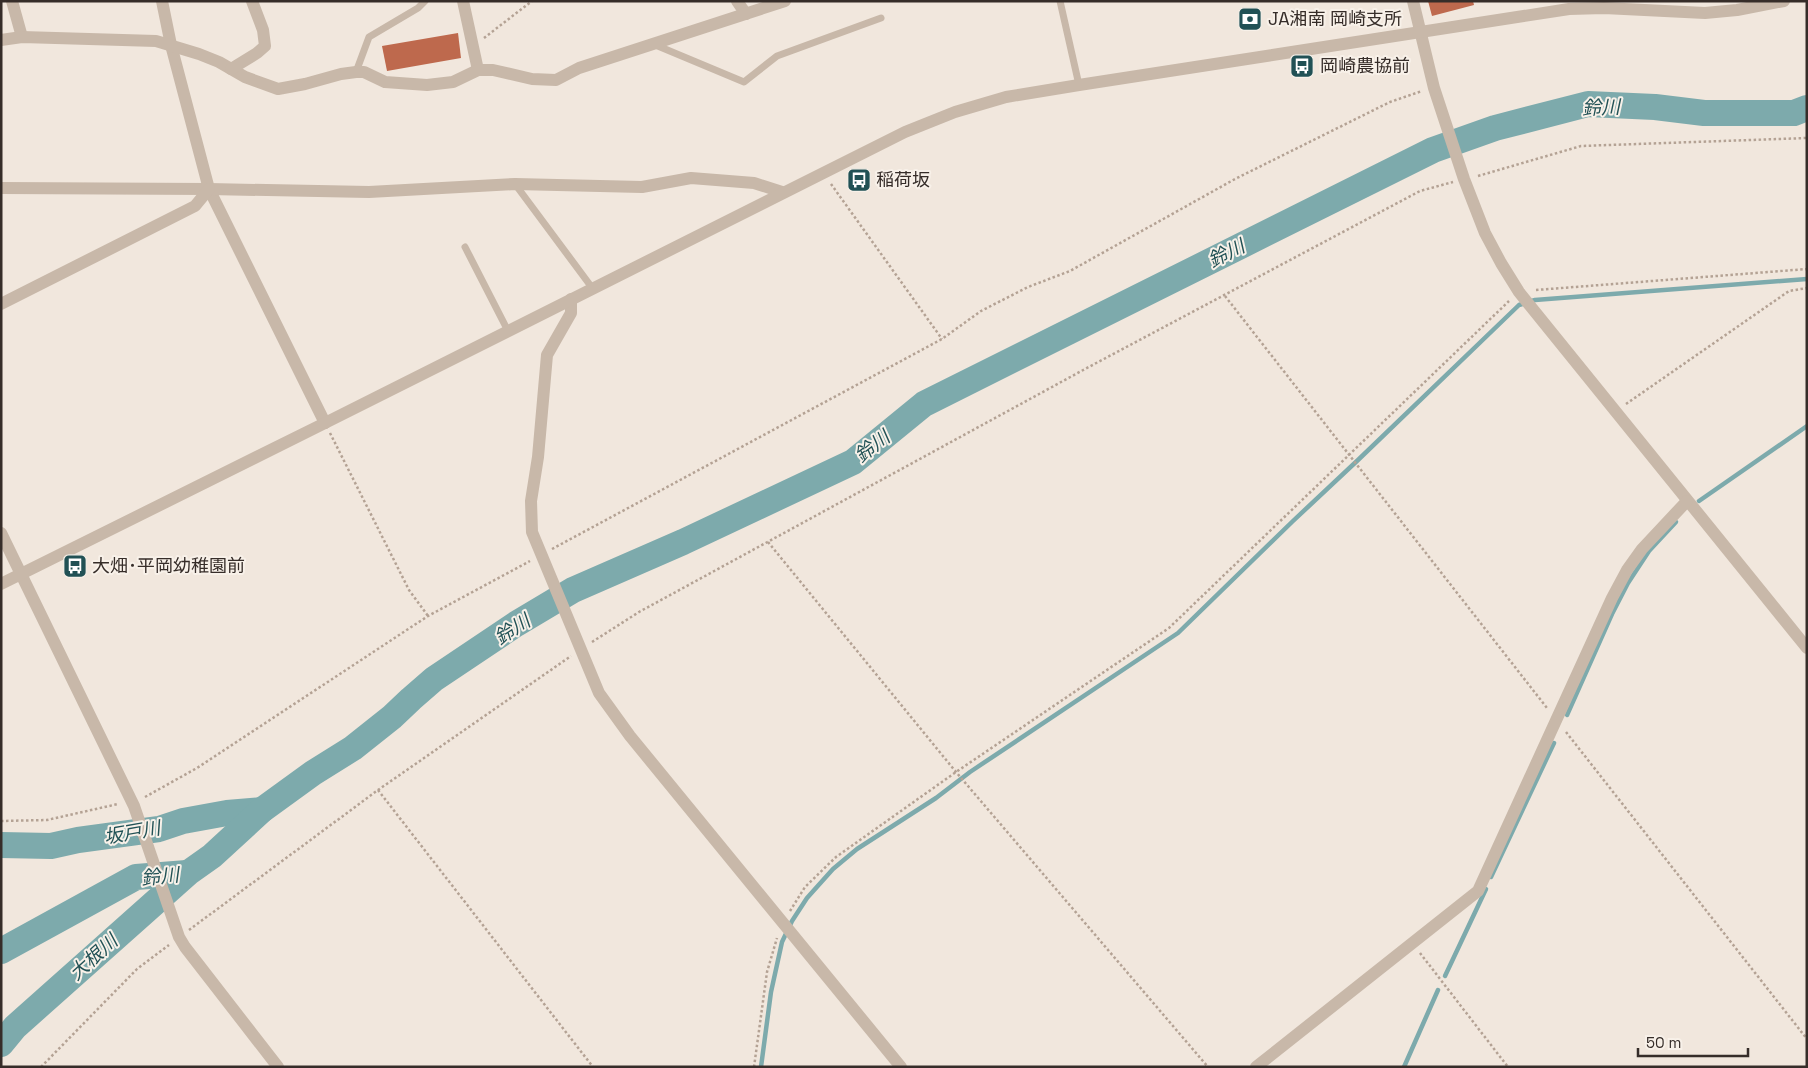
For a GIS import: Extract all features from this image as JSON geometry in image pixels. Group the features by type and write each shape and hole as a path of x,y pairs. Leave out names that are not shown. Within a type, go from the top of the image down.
{"street":[{"path":"12,1 22,37"},
{"path":"162,1 171,45 209,189 325,423"},
{"path":"230,69 265,46 263,30 252,1"},
{"path":"463,1 478,70"},
{"path":"737,1 746,14"},
{"path":"1,40 22,37 156,42 206,56 245,77 278,89 356,72 364,72 385,82 427,85 453,82 478,70 493,70 532,79 556,80 579,68 785,1"},
{"path":"1413,1 1434,88 1464,179 1485,234 1501,263 1519,292 1807,648"},
{"path":"1,584 782,192 905,132 955,112 1006,97 1569,9 1604,8 1705,13 1737,10 1784,1"},
{"path":"1,188 369,192 515,184 642,187 691,178 754,183 782,192"},
{"path":"1,304 196,206 209,189"},
{"path":"571,299 571,313 547,355 538,457 531,501 532,532 599,693 630,736 902,1067"},
{"path":"1256,1067 1478,892 1612,598 1627,570 1642,549 1687,501"},
{"path":"1,533 131,801 179,937 278,1067"}],"lane":[{"path":"356,72 370,37 418,8 425,1"},
{"path":"1060,1 1079,85"},
{"path":"652,44 744,82 777,56 881,18"},
{"path":"515,184 592,289"},
{"path":"465,247 508,331"}],"path":[{"path":"473,46 532,1"},
{"path":"1,821 47,820 147,796 197,768 428,616 543,556 942,339 980,311 1028,287 1070,271 1235,179 1390,102 1434,88"},
{"path":"41,1067 137,969 179,937 378,790 582,649 639,612 1084,370 1420,191 1582,146 1807,138"},
{"path":"822,173 942,339"},
{"path":"754,1067 767,972 775,944 792,906 806,887 836,857 956,772 1169,628 1519,292 1807,269"},
{"path":"1615,412 1789,291 1807,288"},
{"path":"1225,296 1807,1039"},
{"path":"325,423 409,590 428,616"},
{"path":"768,542 956,772 1208,1067"},
{"path":"378,790 593,1067"},
{"path":"1413,944 1508,1067"}],"building":[{"path":"1428,1 1473,1 1474,5 1432,16"},
{"path":"458,33 461,58 387,71 382,46"}],"waterway":[{"name":"鈴川","path":"1,1044 15,1027 188,873 212,856 262,810 313,773 353,748 392,717 434,679 516,624 573,590 683,542 853,462 924,404 1433,150 1495,128 1588,104 1655,107 1704,113 1794,113 1807,108"},
{"path":"761,1067 771,992 782,942 792,921 807,898 833,869 857,849 936,798 970,772 1178,633 1519,305 1535,300 1807,279"},
{"path":"1699,501 1807,426"},
{"path":"1567,715 1612,614 1628,583 1649,551 1676,522"},
{"path":"1491,877 1554,743"},
{"name":"坂戸川","path":"1,845 51,846 78,840 159,829 183,821 227,813 262,810"},
{"name":"鈴川","path":"1,951 136,877 187,873"},
{"path":"1445,976 1486,889"},
{"path":"1404,1067 1438,990"}],"place":[{"name":"JA湘南 岡崎支所","path":"1250,19"},
{"name":"岡崎農協前","path":"1302,66"},
{"name":"稲荷坂","path":"859,180"},
{"name":"大畑･平岡幼稚園前","path":"75,566"}],"water label":[{"name":"大根川","path":"93,957"}]}
